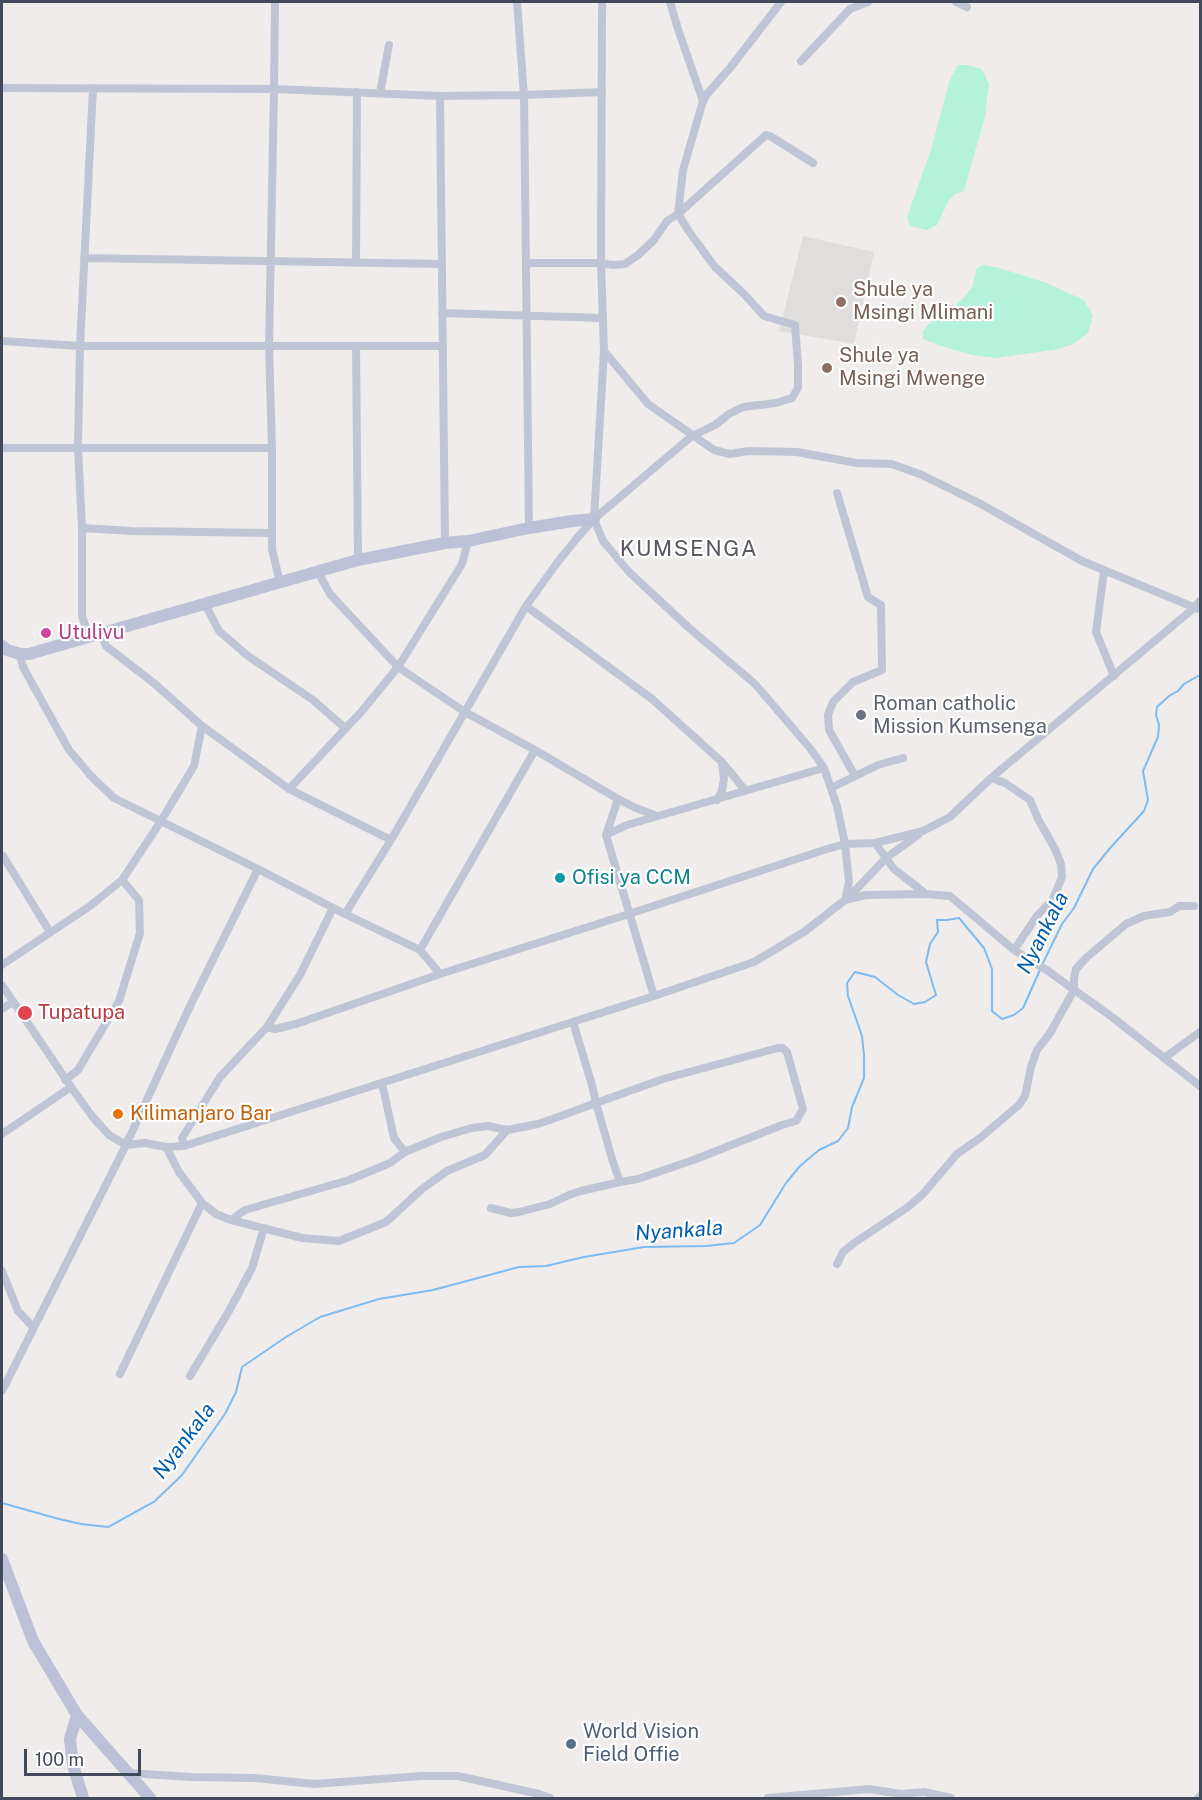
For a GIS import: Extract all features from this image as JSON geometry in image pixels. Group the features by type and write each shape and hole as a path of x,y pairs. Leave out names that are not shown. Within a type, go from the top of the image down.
{"street":[{"path":"267,2 275,2 269,346 272,549 280,583"},
{"path":"517,2 524,95 529,528"},
{"path":"602,2 601,263 604,351 594,519 603,541 629,572 688,627 755,684 810,747 824,768 845,844 849,882 845,900"},
{"path":"670,2 703,101"},
{"path":"345,914 391,840 526,606 557,562 594,519 692,436 743,407 776,403 792,398 798,388 795,325 764,316 715,267 678,214 682,170 703,101 781,2"},
{"path":"801,61 850,9 868,2"},
{"path":"956,2 967,7"},
{"path":"380,93 388,45"},
{"path":"2,88 274,89 440,96 603,92"},
{"path":"93,88 80,346 78,448 82,528 82,616 106,646 155,684 202,726 289,789 391,840"},
{"path":"356,263 357,92"},
{"path":"440,96 445,543"},
{"path":"527,263 601,263 613,266 625,264 654,240 667,221 678,214 766,135 813,163"},
{"path":"84,258 442,264"},
{"path":"442,313 602,318"},
{"path":"2,341 80,346 443,346"},
{"path":"356,346 358,560"},
{"path":"2,985 68,1084 109,1135 126,1145 145,1143 166,1147 184,1146 754,963 804,932 845,900 886,858 923,831 950,817 991,778 1198,607 1082,561 979,503 922,475 892,464 857,463 797,452 748,451 730,454 714,450 648,404 604,351"},
{"path":"2,448 272,448"},
{"path":"837,493 868,597 880,605 882,670 854,682 833,702 828,715 829,730 855,776"},
{"path":"2,646 20,654 29,654 358,560 573,520 594,519"},
{"path":"82,528 272,533"},
{"path":"289,789 398,667 462,564 468,541"},
{"path":"1104,571 1096,632 1114,676"},
{"path":"318,572 330,594 398,667 465,712 618,799 657,816"},
{"path":"205,604 219,631 248,656 313,700 345,728"},
{"path":"526,606 652,699 722,762 745,790"},
{"path":"20,654 23,667 69,750 114,798 420,950 440,974"},
{"path":"2,965 90,906 122,880 194,766 202,726"},
{"path":"420,950 535,750"},
{"path":"831,788 878,765 903,758"},
{"path":"717,800 722,791 724,779 722,762"},
{"path":"606,835 627,825 824,768"},
{"path":"991,778 1005,783 1030,800 1038,819 1056,849 1062,877 1053,899 1037,916 1014,950"},
{"path":"618,799 606,835 654,996"},
{"path":"267,1027 275,1029 296,1024 440,974 845,844 874,843 923,831"},
{"path":"874,843 894,868 926,894"},
{"path":"3,856 51,932"},
{"path":"2,1390 126,1145 190,1006 258,869"},
{"path":"2,1134 68,1084 119,1000 140,933 139,900 122,880"},
{"path":"845,900 866,895 950,896 1014,950 1048,971 1149,1044 1200,1086"},
{"path":"837,1264 843,1252 854,1242 908,1207 923,1194 957,1154 1019,1105 1025,1096 1037,1050 1050,1033 1074,990 1076,969 1087,957 1126,924 1144,916 1170,912 1179,906 1194,906"},
{"path":"184,1146 182,1138 220,1077 267,1027 300,975 333,908"},
{"path":"2,1009 13,1002"},
{"path":"573,1022 620,1182"},
{"path":"1164,1058 1200,1032"},
{"path":"231,1220 245,1210 349,1180 390,1163 405,1152 441,1137 472,1128 488,1126 507,1130 538,1124 663,1080 778,1048 783,1048 787,1052 803,1109 796,1121 638,1179 581,1191 550,1204 519,1212 511,1213 491,1208"},
{"path":"382,1083 394,1138 405,1152"},
{"path":"166,1147 179,1172 202,1203 216,1214 302,1238 339,1241 386,1222 422,1189 447,1171 485,1155 507,1130"},
{"path":"120,1374 202,1203"},
{"path":"190,1376 252,1268 264,1228"},
{"path":"2,1271 18,1311 33,1327"},
{"path":"2,1559 33,1641 77,1715 150,1798"},
{"path":"77,1715 70,1738 73,1765 83,1798"},
{"path":"126,1773 255,1778 314,1784 421,1776 458,1776 550,1798"},
{"path":"768,1798 869,1789 901,1794 924,1792 951,1798"}],"shaded area":[{"path":"803,236 874,252 854,344 779,331"}],"green space":[{"path":"958,65 982,69 989,84 985,116 964,191 955,194 949,200 937,225 927,230 910,226 907,217 931,150 950,79"},
{"path":"984,265 1044,282 1084,300 1093,316 1088,333 1073,344 1059,349 996,358 972,355 923,339 923,331 935,317 956,305 967,294 972,287 977,268"}],"waterway":[{"name":"Nyankala","path":"1042,965 1093,869 1144,811 1148,800 1143,771 1158,737 1157,707 1184,684 1200,675"},
{"name":"Nyankala","path":"2,1503 81,1524 108,1527 155,1501 182,1475 225,1414 236,1392 242,1367 320,1317 379,1299 433,1290 519,1267 546,1266 644,1247 734,1243 760,1225 786,1183 800,1166 819,1150 838,1141 848,1128 852,1107 864,1078 862,1036 848,996 847,983 855,972 875,977 914,1004 925,1002 936,995 926,962 930,944 938,932 937,920 959,918 984,948 992,969 992,1011 1002,1019 1014,1015 1023,1008 1040,970"}],"place":[{"name":"Shule ya Msingi Mlimani","path":"841,302"},
{"name":"Shule ya Msingi Mwenge","path":"827,368"},
{"name":"Utulivu","path":"46,633"},
{"name":"Roman catholic Mission Kumsenga","path":"861,715"},
{"name":"Ofisi ya CCM","path":"560,878"},
{"name":"Tupatupa","path":"25,1013"},
{"name":"Kilimanjaro Bar","path":"118,1114"},
{"name":"World Vision Field Offie","path":"571,1744"}],"district":[{"name":"KUMSENGA","path":"689,549"}]}
